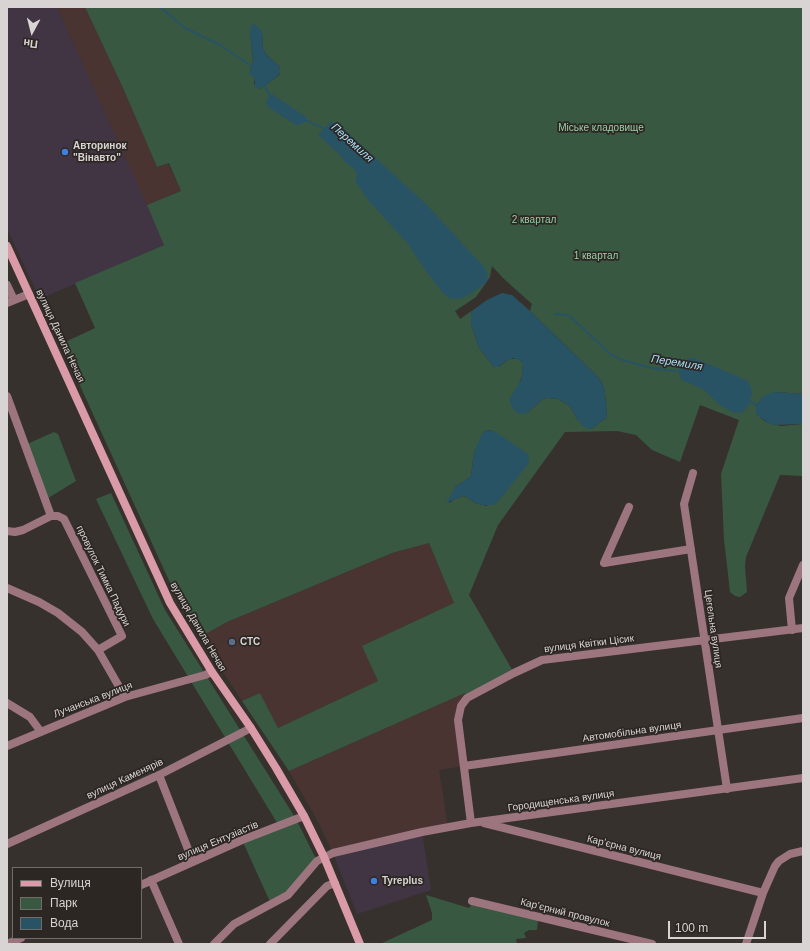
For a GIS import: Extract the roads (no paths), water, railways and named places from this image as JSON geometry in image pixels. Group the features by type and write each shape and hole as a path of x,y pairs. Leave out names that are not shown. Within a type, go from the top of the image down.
{"main road":[{"name":"вулиця Данила Нечая","path":"7,246 170,603 212,672 251,728 304,816 324,857 360,944"}],"street":[{"path":"7,285 11,301 29,294"},
{"path":"7,396 51,516 23,530 15,532 7,531"},
{"name":"Цегельна вулиця","path":"693,473 684,504 727,788"},
{"path":"629,507 604,563 691,549"},
{"name":"провулок Тимка Падури","path":"51,516 58,516 64,519 122,636 98,650"},
{"path":"792,630 788,598 803,565"},
{"path":"7,588 39,602 62,616 82,632 98,650 125,697"},
{"name":"вулиця Квітки Цісик","path":"471,823 458,725 458,716 461,706 467,698 542,660 803,628"},
{"name":"Лучанська вулиця","path":"7,746 125,697 212,672"},
{"path":"7,703 30,717 41,732"},
{"name":"Автомобільна вулиця","path":"464,766 803,718"},
{"name":"вулиця Каменярів","path":"7,844 159,775 251,728"},
{"path":"159,775 193,862"},
{"name":"Городищенська вулиця","path":"324,857 332,853 422,832 471,823 803,778"},
{"name":"вулиця Ентузіастів","path":"142,884 242,840 304,816"},
{"name":"Карʼєрна вулиця","path":"480,822 763,893"},
{"path":"746,944 770,874 779,861 790,854 803,851"},
{"path":"214,944 234,924 288,895 317,861 324,857"},
{"path":"151,880 179,944"},
{"path":"270,944 327,886 335,883"},
{"name":"Карʼєрний провулок","path":"472,901 652,944"},
{"path":"8,943 18,939"}],"water":[{"path":"254,24 262,32 263,48 266,54 279,66 280,69 277,77 259,89 255,87 255,78 249,73 253,62 250,33 251,26"},
{"path":"272,94 306,117 307,121 296,125 268,107 266,103 269,96"},
{"path":"331,121 343,128 427,205 484,267 488,278 486,283 460,299 449,298 444,294 428,274 408,244 368,200 355,181 357,174 354,169 318,135"},
{"path":"502,293 512,295 530,311 602,382 605,392 607,417 591,429 584,427 577,419 570,406 558,399 543,399 524,414 517,413 513,409 510,403 510,398 521,380 523,364 521,361 513,358 506,361 499,367 494,367 479,348 471,324 471,314 473,310 487,300"},
{"path":"689,358 694,358 748,381 752,393 748,406 744,411 741,413 732,412 720,405 703,389 681,379 679,375 680,367 682,363"},
{"path":"770,393 803,394 803,424 775,425 768,423 758,416 756,413 756,407 761,398"},
{"path":"487,430 494,431 528,454 528,464 497,503 493,505 482,505 475,503 463,496 446,503 456,486 469,478 471,475 474,453 481,435"}],"waterway":[{"name":"Перемиля","path":"160,7 185,28 220,45 253,67"},
{"name":"Перемиля","path":"264,83 270,97"},
{"name":"Перемиля","path":"305,120 325,129"},
{"name":"Перемиля","path":"555,314 567,315 572,318 608,352 619,359 652,368 682,372"},
{"name":"Перемиля","path":"747,400 759,406"}],"place":[{"name":"Авторинок \"Вінавто\"","path":"65,152"},
{"name":"СТС","path":"232,642"},
{"name":"Tyreplus","path":"374,881"}],"park label":[{"name":"Міське кладовище","path":"601,128"},
{"name":"2 квартал","path":"534,220"},
{"name":"1 квартал","path":"596,256"}]}
